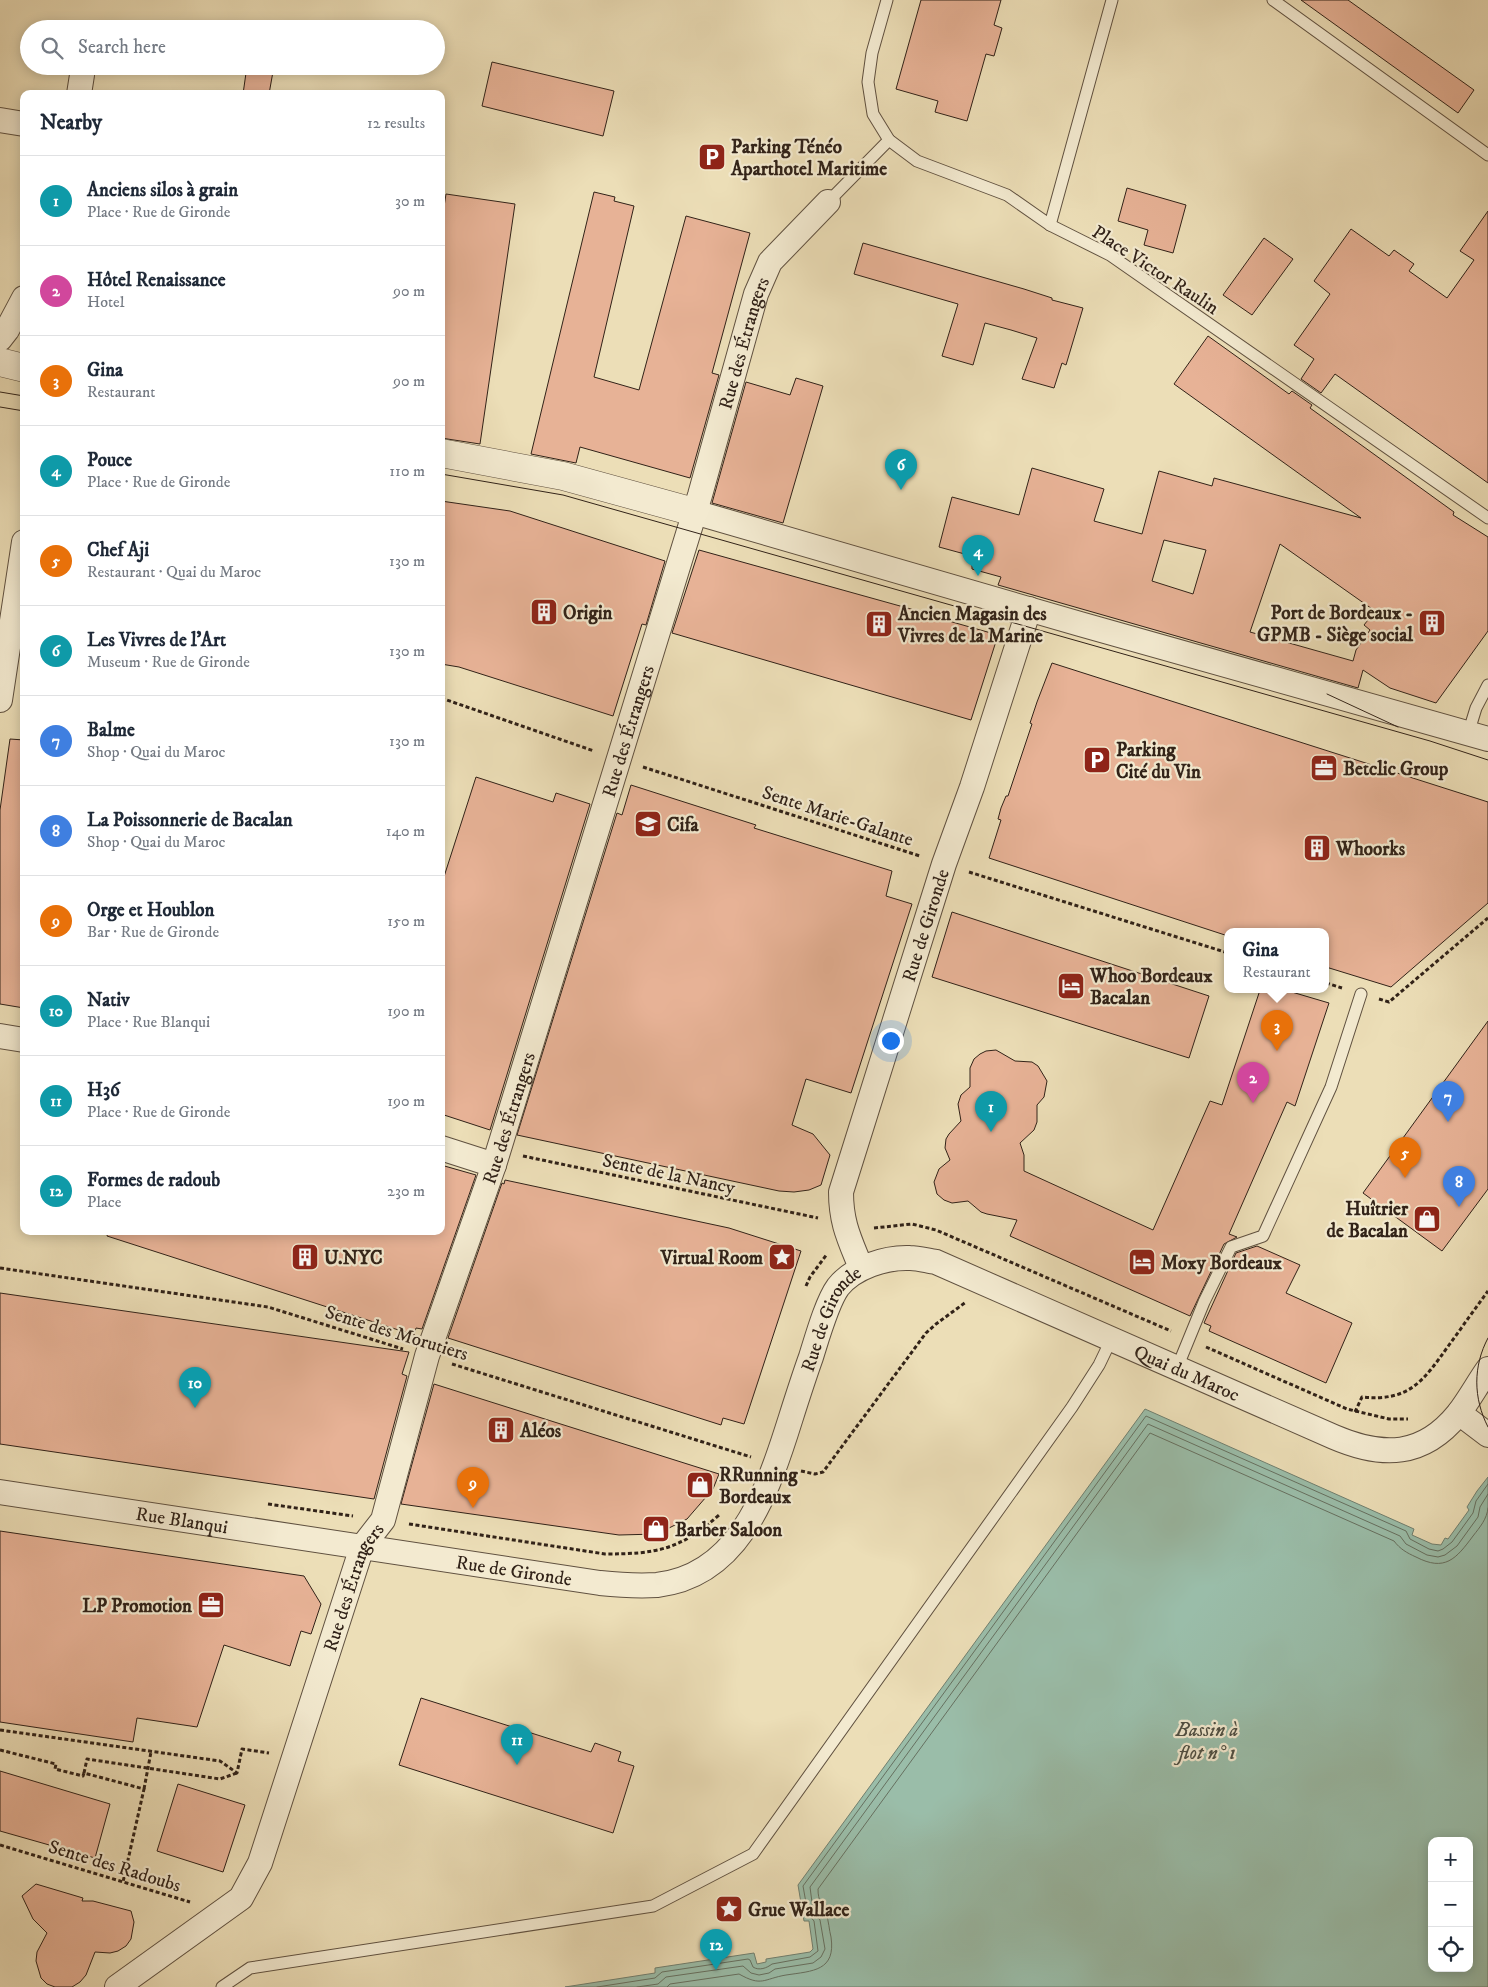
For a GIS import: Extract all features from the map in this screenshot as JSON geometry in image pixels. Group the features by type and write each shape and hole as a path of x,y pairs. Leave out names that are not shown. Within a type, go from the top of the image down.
{"street":[{"path":"0,120 20,123"},
{"name":"Rue des Étrangers","path":"116,1987 240,1898 260,1863 362,1547 383,1520 427,1356 494,1165 694,512 756,294 770,262 828,202"},
{"path":"0,339 20,306"},
{"path":"0,362 20,367"},
{"path":"445,454 563,476 1478,737"},
{"path":"0,700 20,568"},
{"name":"Rue de Gironde","path":"362,1547 627,1586 658,1584 684,1578 702,1570 723,1554 746,1527 763,1498 776,1465 823,1320 838,1287 861,1268 841,1213 840,1192 944,864 972,787 1029,609"},
{"path":"0,1036 20,1039"},
{"path":"445,1149 494,1165"},
{"name":"Quai du Maroc","path":"861,1268 886,1261 910,1258 936,1262 1349,1443 1372,1450 1396,1450 1420,1445 1438,1435 1459,1413 1488,1369"},
{"path":"1459,1413 1488,1435"},
{"name":"Rue Blanqui","path":"0,1492 362,1547"}],"lane":[{"name":"Place Victor Raulin","path":"887,0 872,53 868,82 873,114 889,140 917,161 1007,195 1050,225 1110,255 1488,518"},
{"path":"1050,225 1112,0"},
{"path":"1273,0 1488,155"},
{"path":"828,202 889,140"},
{"path":"1478,737 1476,708 1488,685"},
{"path":"1177,1368 1204,1302 1232,1247 1263,1236 1331,1087 1361,994"},
{"path":"222,1987 250,1968 654,1906 753,1854 1072,1407 1099,1365 1111,1340"}],"path":[{"name":"Sente Marie-Galante","path":"445,699 619,759 1224,952"},
{"path":"1389,1002 1488,918"},
{"name":"Sente de la Nancy","path":"494,1165 510,1153 824,1220 841,1213"},
{"path":"803,1294 810,1276 829,1252 849,1238 875,1228 912,1224 936,1230 1347,1408 1390,1419 1416,1417"},
{"name":"Sente des Morutiers","path":"0,1268 268,1307 776,1465 815,1474 823,1472 926,1333 970,1299 978,1282"},
{"path":"1362,1397 1377,1398 1391,1396 1416,1386 1429,1373 1488,1291"},
{"path":"747,1464 753,1447"},
{"path":"265,1503 605,1554 657,1552 681,1543 705,1528 722,1512"},
{"path":"0,1730 220,1761 237,1772"},
{"path":"237,1772 242,1749 294,1756"},
{"path":"0,1750 56,1764 55,1768 83,1776 84,1773 144,1788"},
{"path":"123,1882 151,1752"},
{"path":"84,1773 87,1759 220,1779 237,1772"},
{"name":"Sente des Radoubs","path":"0,1845 222,1911"}],"water":[{"name":"Bassin à flot n° 1","path":"1145,1409 1414,1529 1412,1535 1432,1544 1441,1545 1445,1538 1448,1539 1469,1510 1467,1507 1488,1477 1488,1987 565,1987 655,1973 655,1968 754,1953 757,1964 766,1962 766,1959 810,1952 813,1949 809,1921 804,1921 798,1885"}],"building":[{"path":"921,0 1001,0 994,25 1002,28 994,56 986,54 967,121 935,112 938,101 896,89"},
{"path":"1301,0 1348,0 1474,90 1458,113"},
{"path":"492,62 614,91 603,136 482,106"},
{"path":"246,75 272,75 270,90 244,90"},
{"path":"1127,188 1186,205 1173,253 1144,245 1148,230 1118,221"},
{"path":"594,192 615,197 614,201 634,206 594,377 639,390 686,216 750,233 712,373 719,375 690,478 580,447 576,463 531,454"},
{"path":"446,194 515,204 480,444 445,439"},
{"path":"1488,211 1488,483 1335,374 1321,393 1301,379 1314,359 1294,345 1330,294 1314,281 1351,229 1389,256 1394,250 1414,264 1409,271 1447,298 1474,260 1460,251"},
{"path":"1264,238 1293,259 1252,315 1223,295"},
{"path":"863,243 1024,289 1052,298 1052,300 1083,308 1066,365 1062,363 1054,388 1022,379 1037,338 1011,330 985,323 973,365 942,356 958,304 854,274"},
{"path":"1208,336 1289,394 1292,391 1312,405 1310,408 1454,512 1453,515 1488,537 1488,631 1436,703 1390,688 1363,670 1358,688 998,585 1001,577 972,569 972,556 939,547 952,497 1019,515 1032,468 1104,489 1094,521 1142,534 1159,471 1212,486 1214,478 1361,518 1174,384","holes":["1164,540 1206,550 1193,594 1152,581","1280,544 1375,611 1364,625 1370,630 1356,650 1353,661 1250,632"]},
{"path":"796,378 823,386 783,523 712,503 746,382 790,395"},
{"name":"Origin","path":"445,502 510,511 665,561 646,625 642,624 613,716 459,667 445,665"},
{"path":"699,550 998,635 971,720 672,633"},
{"name":"Whoorks","path":"1052,663 1488,802 1488,903 1391,987 1329,968 1329,928 1224,928 1224,935 989,858 1001,820 998,819 1001,808 1006,796 1008,796 1032,724 1030,723"},
{"path":"10,739 20,740 20,1007 0,1004 0,810"},
{"path":"476,777 553,802 556,793 590,804 490,1130 445,1115 445,874"},
{"path":"631,785 756,825 754,828 892,871 886,896 912,904 851,1093 806,1079 792,1125 813,1134 830,1155 821,1185 809,1190 779,1191 517,1135 617,813 622,815"},
{"name":"Whoo Bordeaux Bacalan","path":"952,912 1209,996 1189,1058 932,977"},
{"path":"1259,993 1295,993 1329,1003 1295,1106 1287,1102 1229,1234 1237,1237 1224,1244 1190,1316 1010,1236 1017,1220 981,1212 968,1201 952,1203 944,1200 937,1194 934,1182 939,1169 950,1160 945,1148 946,1139 961,1121 958,1104 961,1095 970,1087 970,1068 974,1059 986,1051 996,1050 1015,1061 1032,1062 1038,1066 1047,1081 1044,1097 1037,1105 1037,1122 1034,1130 1020,1143 1024,1155 1024,1171 1153,1230 1210,1101 1222,1105"},
{"path":"1488,1021 1488,1189 1442,1251 1363,1193"},
{"name":"U.NYC","path":"445,1166 476,1175 422,1329 416,1328 414,1335 107,1236 445,1235"},
{"path":"505,1180 729,1228 801,1251 744,1424 723,1418 721,1425 448,1338 502,1183 504,1184"},
{"path":"1257,1246 1300,1265 1286,1293 1352,1323 1326,1383 1209,1331 1211,1326 1204,1323 1236,1253"},
{"path":"0,1293 409,1352 402,1374 407,1376 374,1499 0,1444"},
{"name":"Aléos","path":"434,1384 719,1474 713,1489 687,1519 657,1534 619,1535 401,1504"},
{"path":"0,1531 304,1576 321,1604 311,1634 301,1631 290,1666 224,1645 197,1727 137,1718 133,1742 0,1722"},
{"path":"421,1698 591,1752 595,1743 621,1752 618,1761 634,1766 613,1833 399,1765"},
{"path":"0,1771 110,1804 95,1858 0,1831"},
{"path":"178,1784 245,1805 223,1872 157,1851"},
{"path":"36,1884 83,1898 82,1901 93,1901 131,1911 134,1922 131,1939 126,1946 118,1951 110,1953 95,1952 86,1975 72,1987 55,1987 47,1984 41,1978 36,1961 37,1952 47,1933 33,1919 22,1896"}],"tram line":[{"path":"0,392 20,395"},
{"path":"0,407 20,410"},
{"path":"445,475 563,495 1430,741 1488,760"},
{"path":"1327,694 1398,727"},
{"path":"1488,1338 1477,1371 1477,1393 1488,1427"}],"place":[{"name":"Parking Ténéo Aparthotel Maritime","path":"712,157"},
{"name":"Les Vivres de l'Art","path":"901,490"},
{"name":"Pouce","path":"978,576"},
{"name":"Origin","path":"544,612"},
{"name":"Port de Bordeaux - GPMB - Siège social","path":"1432,623"},
{"name":"Ancien Magasin des Vivres de la Marine","path":"879,624"},
{"name":"Parking Cité du Vin","path":"1097,760"},
{"name":"Betclic Group","path":"1324,768"},
{"name":"Cifa","path":"648,824"},
{"name":"Whoorks","path":"1317,848"},
{"name":"Whoo Bordeaux Bacalan","path":"1071,986"},
{"name":"Gina","path":"1277,1051"},
{"name":"Hôtel Renaissance","path":"1253,1103"},
{"name":"Balme","path":"1448,1122"},
{"name":"Anciens silos à grain","path":"991,1132"},
{"name":"Chef Aji","path":"1405,1178"},
{"name":"La Poissonnerie de Bacalan","path":"1459,1207"},
{"name":"Huîtrier de Bacalan","path":"1427,1219"},
{"name":"U.NYC","path":"305,1257"},
{"name":"Virtual Room","path":"782,1257"},
{"name":"Moxy Bordeaux","path":"1142,1262"},
{"name":"Nativ","path":"195,1408"},
{"name":"Aléos","path":"501,1430"},
{"name":"RRunning Bordeaux","path":"700,1485"},
{"name":"Orge et Houblon","path":"473,1508"},
{"name":"Barber Saloon","path":"656,1529"},
{"name":"LP Promotion","path":"211,1605"},
{"name":"H36","path":"517,1765"},
{"name":"Grue Wallace","path":"729,1909"},
{"name":"Formes de radoub","path":"716,1970"}]}
